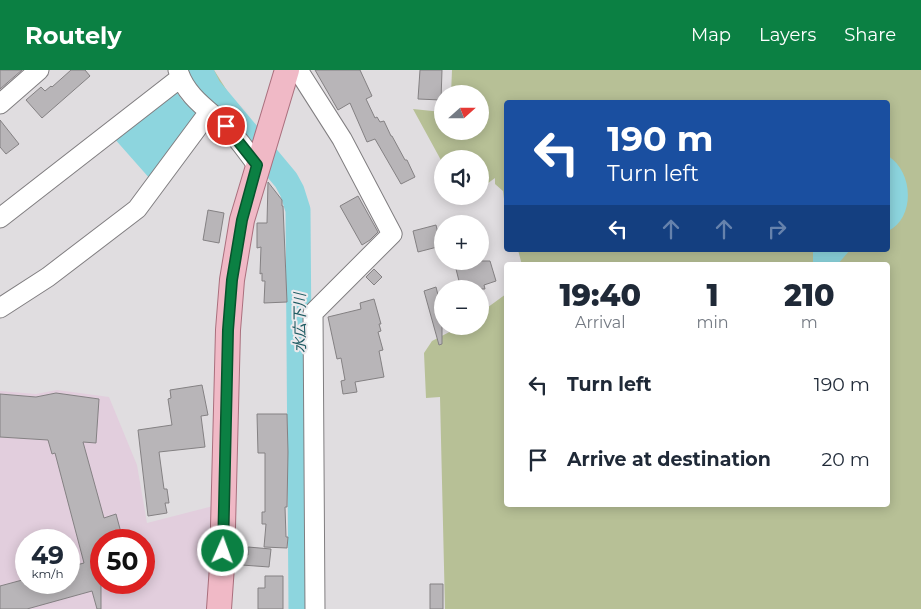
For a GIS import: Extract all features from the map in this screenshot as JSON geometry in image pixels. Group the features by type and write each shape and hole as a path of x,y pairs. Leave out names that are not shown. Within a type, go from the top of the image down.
{"main road":[{"path":"219,609 223,557 228,330 232,288 242,220 287,70"}],"street":[{"path":"0,104 39,70"},
{"path":"298,70 342,139 392,234 313,313 315,609"},
{"path":"0,218 179,74 197,101 260,156"},
{"path":"0,308 48,277 137,209 209,112"}],"shaded area":[{"path":"57,390 109,397 137,465 147,523 217,505 212,609 0,609 0,391 36,394"}],"green space":[{"path":"204,70 214,70 231,97 258,130 255,140 224,101"},
{"path":"452,70 921,70 921,609 445,609 440,397 426,398 424,353 432,341 444,335 489,335 489,306 504,295 504,507 890,507 890,262 521,262 519,252 890,252 890,100 504,100 504,199 503,191 495,184 495,178 489,182 489,150 435,150 413,109 434,111 434,140 489,140 489,85 451,85"}],"water":[{"path":"175,89 182,100 200,114 151,180 113,137"},
{"path":"890,158 902,172 908,194 907,205 897,224 890,229"},
{"path":"813,252 848,252 840,262 813,262"}],"building":[{"path":"0,70 22,70 0,89"},
{"path":"71,70 85,70 90,76 42,118 26,100 41,87 45,91 52,87"},
{"path":"315,70 360,70 372,96 366,99 375,118 377,117 380,122 384,121 415,177 401,184 375,139 367,142 350,103 338,110"},
{"path":"420,70 442,70 442,85 434,85 434,100 418,99"},
{"path":"0,120 19,144 6,154 0,147"},
{"path":"268,182 282,200 283,206 287,302 264,303 265,281 262,281 262,273 260,274 261,247 257,248 257,223 267,223"},
{"path":"358,196 378,232 362,245 340,206"},
{"path":"208,210 224,213 219,243 203,240"},
{"path":"434,226 434,248 418,252 413,231"},
{"path":"490,261 496,281 489,283 489,280 459,280 456,270 489,270"},
{"path":"374,269 382,277 374,285 366,277"},
{"path":"434,288 434,327 424,291"},
{"path":"374,299 381,324 379,324 381,331 378,332 383,350 379,351 384,377 355,382 357,392 343,394 341,381 345,380 341,358 337,359 328,317 361,309 360,303"},
{"path":"436,335 442,335 442,344 439,345"},
{"path":"202,385 208,415 201,416 205,447 159,452 164,489 167,489 169,503 165,503 167,513 148,516 138,430 172,425 168,399 171,398 170,390"},
{"path":"56,393 99,399 96,443 83,442 104,518 116,514 120,529 90,529 90,592 27,609 0,609 0,586 15,582 15,594 80,594 80,564 84,563 80,548 80,529 75,529 55,453 52,454 48,440 0,437 0,394 36,397"},
{"path":"257,414 287,414 287,507 285,507 286,537 288,537 287,548 264,547 266,524 262,524 262,512 265,512 265,453 258,453"},
{"path":"248,547 271,549 269,567 242,565 243,555 248,555"},
{"path":"265,576 283,576 283,609 258,609 258,588 265,588"},
{"path":"430,584 443,584 443,609 430,609"},
{"path":"93,594 101,594 101,609 97,609"}],"waterway":[{"name":"水広下川","path":"200,70 209,88 286,180 298,210 301,609"}],"route":[{"path":"223,551 228,330 232,280 242,220 257,165 226,126"}]}
